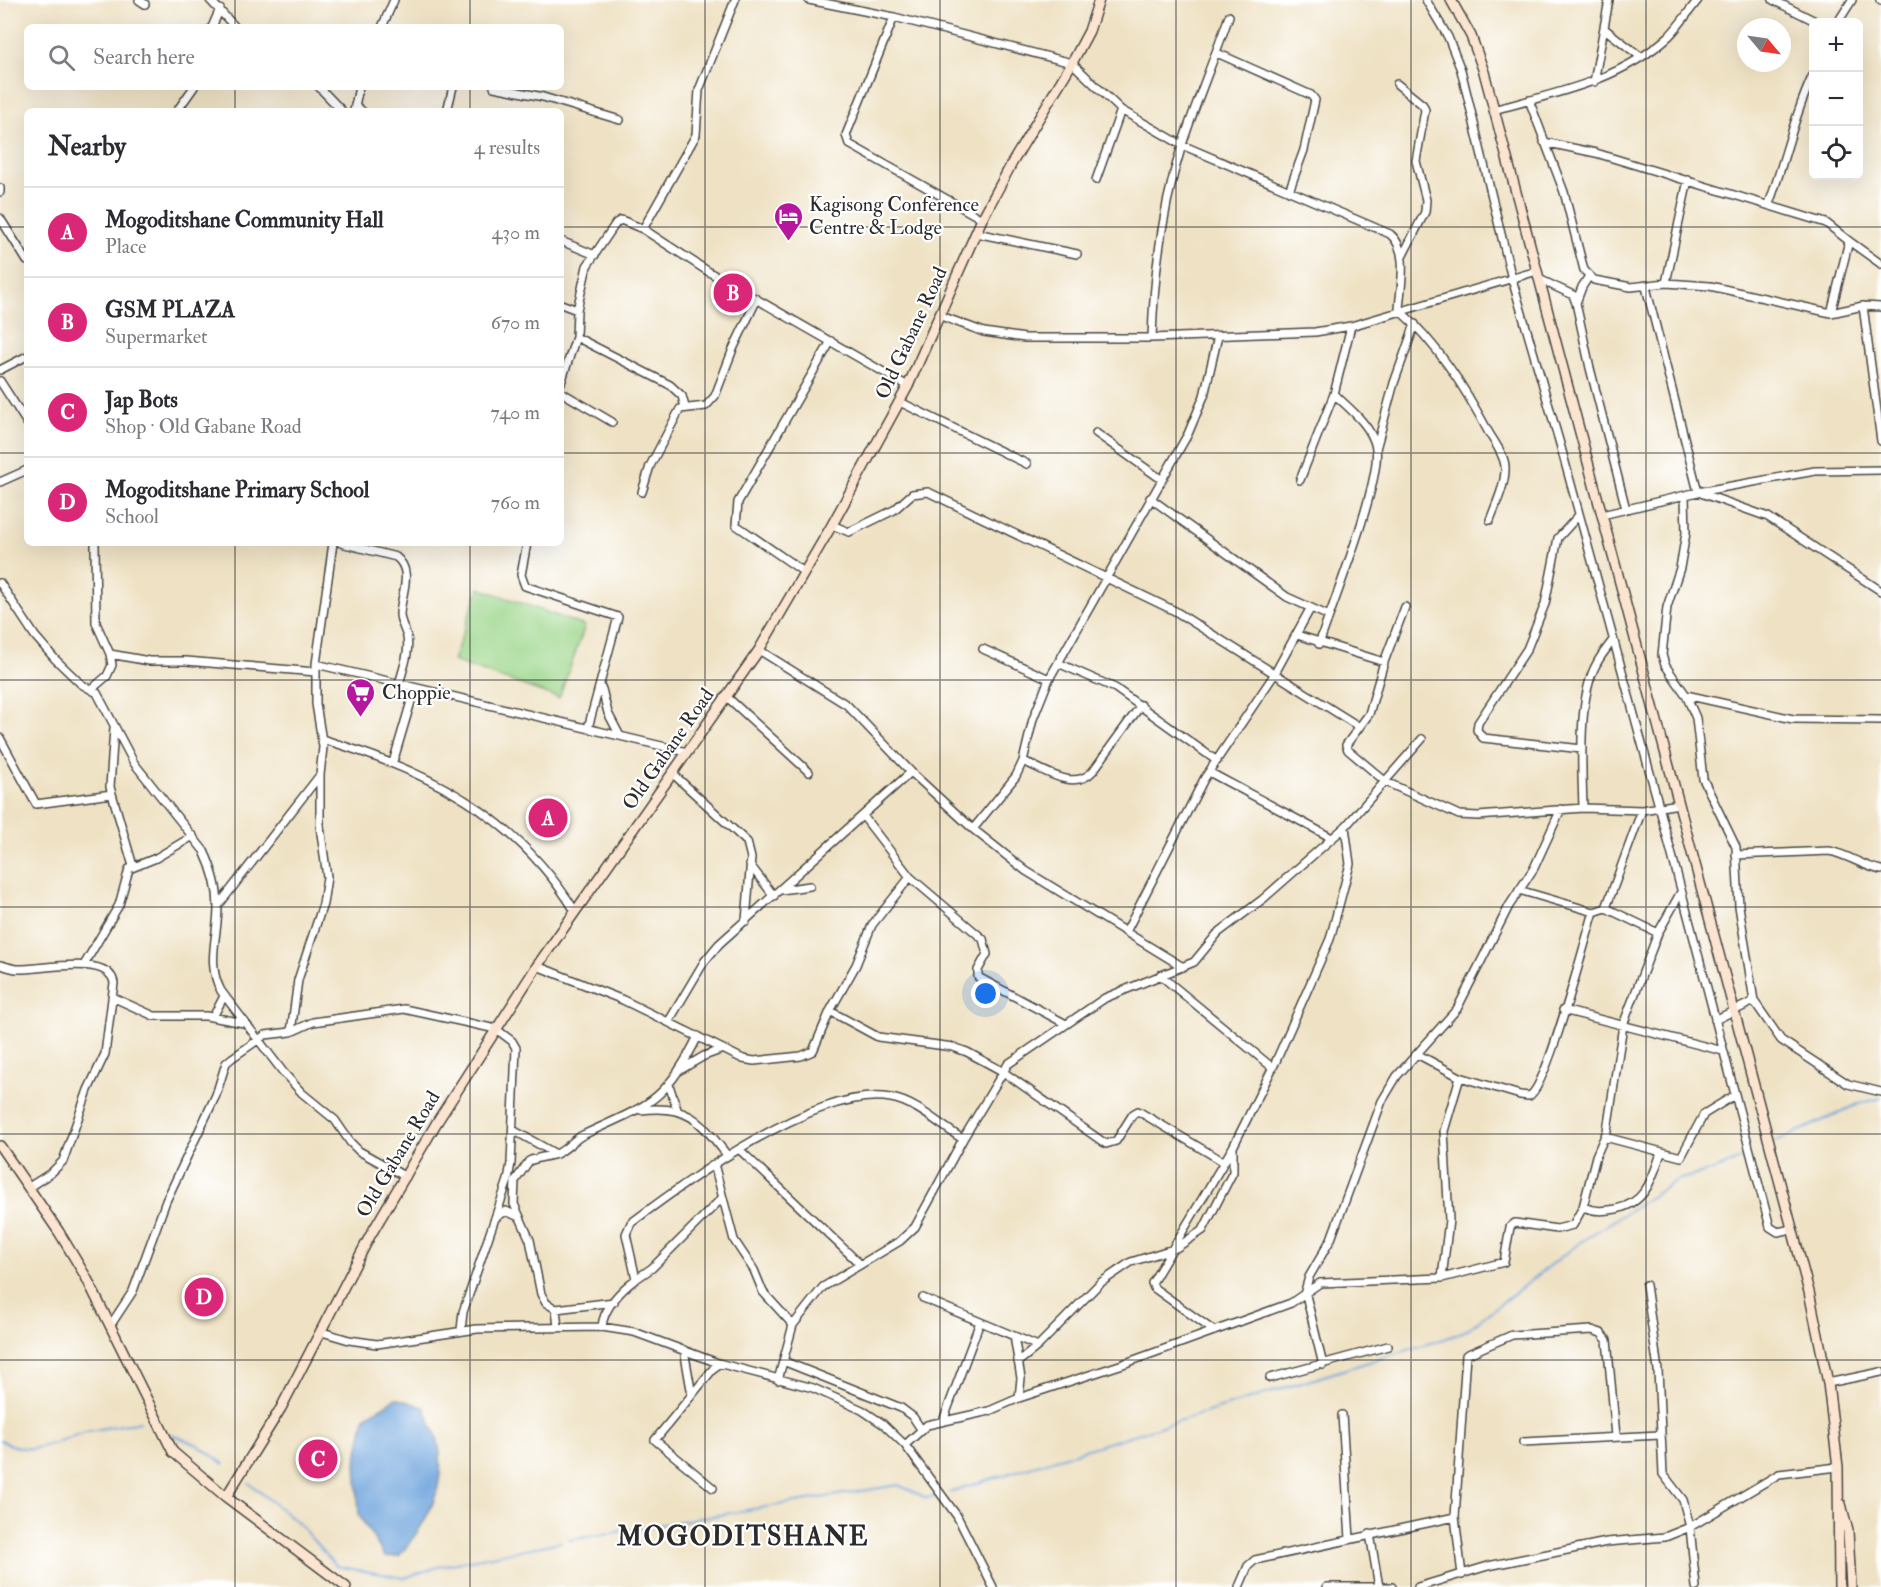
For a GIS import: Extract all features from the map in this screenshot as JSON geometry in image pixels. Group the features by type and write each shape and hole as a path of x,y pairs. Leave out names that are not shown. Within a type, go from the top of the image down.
{"street":[{"path":"210,0 232,24"},
{"path":"383,24 394,0"},
{"path":"643,229 696,135 699,90 735,0"},
{"path":"809,0 894,17 1072,63 1122,110 1182,145 1390,234 1396,239 1402,257 1398,310"},
{"name":"Old Gabane Road","path":"226,1497 282,1408 370,1236 496,1029 537,966 759,650 832,525 908,386 941,316 982,219 1089,31 1099,0"},
{"path":"1426,0 1448,37 1461,70 1512,279 1659,806 1770,1227 1778,1232 1792,1229"},
{"path":"1451,0 1478,56 1539,275 1792,1229 1828,1383 1840,1499 1839,1587"},
{"path":"1594,82 1606,30 1609,0"},
{"path":"1493,110 1594,82 1641,57 1671,34 1698,0"},
{"path":"1773,0 1809,18"},
{"path":"1841,18 1852,0"},
{"path":"213,24 220,9"},
{"path":"1152,338 1157,251 1182,145 1229,16"},
{"path":"894,17 846,135 847,140 849,144 982,219"},
{"path":"1606,30 1641,57"},
{"path":"1217,53 1311,95 1315,100 1304,150 1289,191"},
{"path":"1769,204 1785,163 1801,99 1809,83"},
{"path":"1397,84 1423,105 1425,110 1416,161 1426,200 1425,212 1402,257"},
{"path":"179,108 192,90"},
{"path":"322,90 339,108"},
{"path":"355,108 358,90"},
{"path":"448,108 452,90"},
{"path":"509,90 543,97 620,120"},
{"path":"1529,100 1564,192 1584,270 1589,276 1607,284 1646,287 1666,283 1710,286 1831,313 1863,306 1881,307"},
{"path":"1096,180 1122,110"},
{"path":"1544,142 1596,153 1826,223 1881,264"},
{"path":"1666,283 1688,180"},
{"path":"0,220 24,256"},
{"path":"564,374 576,337 577,310 587,266 616,223 621,220 643,229 757,299 908,386"},
{"path":"976,233 1077,254"},
{"path":"1831,313 1850,241"},
{"path":"564,242 595,255"},
{"path":"941,316 1004,336 1060,339 1315,332 1351,326 1398,310 1512,279 1539,275 1573,295 1576,303 1626,509"},
{"path":"1576,303 1589,276"},
{"path":"1646,287 1698,492"},
{"path":"642,492 660,445 680,409 706,406 715,396 737,339 757,299"},
{"path":"564,305 577,310"},
{"path":"1863,306 1881,441"},
{"path":"1398,310 1414,324 1453,372 1499,450 1505,466 1500,496 1490,520"},
{"path":"1319,644 1369,499 1376,449 1394,382 1414,324"},
{"path":"1300,480 1334,394 1351,326"},
{"path":"973,829 1010,785 1023,761 1033,719 1049,679 1197,415 1218,336"},
{"path":"576,337 670,385 682,396 685,407"},
{"path":"804,572 736,525 735,514 738,502 831,341"},
{"path":"0,370 24,358"},
{"path":"0,381 24,418"},
{"path":"564,394 612,422"},
{"path":"1334,394 1359,418 1376,449"},
{"path":"900,402 1027,464"},
{"path":"1096,433 1161,479"},
{"path":"1602,515 1698,492 1815,471 1881,470"},
{"path":"0,482 24,471"},
{"path":"832,525 849,532 894,510 912,494 928,492 1106,575 1175,611 1358,726"},
{"path":"1698,492 1768,517 1881,591"},
{"path":"1685,496 1686,533 1680,568 1667,607 1662,655 1665,665 1686,695 1696,718 1703,778 1734,842 1739,906 1754,1001 1784,1043 1848,1084 1881,1092"},
{"path":"1150,498 1287,597 1329,616"},
{"path":"1579,515 1558,538 1545,604 1536,629 1517,666 1478,723 1477,730 1483,738 1582,749"},
{"path":"93,688 111,671 110,654 96,623 95,546"},
{"path":"291,1032 298,980 326,889 326,861 320,826 322,739 316,704 316,668 333,546"},
{"path":"354,546 396,556 403,562 406,571 400,617 408,649 399,684"},
{"path":"526,546 521,575 525,586 618,617 588,728"},
{"path":"0,583 35,636 55,659 81,684 93,688 140,771 193,836 211,866 218,906 212,960 216,982 224,996 283,1072 302,1093 335,1120 359,1151 406,1177"},
{"path":"1405,607 1384,662 1369,714 1358,726 1346,748 1386,782 1460,815 1478,816 1583,808 1642,810 1679,804"},
{"path":"1126,932 1209,772 1274,675 1310,609"},
{"path":"1297,635 1319,644 1384,662"},
{"path":"1583,808 1582,749 1591,677 1596,663 1613,640"},
{"path":"983,649 1049,679"},
{"path":"759,650 847,705 911,772 973,829 1033,875 1183,967"},
{"path":"110,654 148,661 316,668 399,684 687,752"},
{"path":"1058,663 1110,685 1217,761"},
{"path":"602,680 604,702 620,736"},
{"path":"394,759 416,688"},
{"path":"1686,695 1793,720 1881,720"},
{"path":"727,697 809,772"},
{"path":"1023,761 1073,782 1083,780 1093,771 1141,705"},
{"path":"114,728 109,779 133,866"},
{"path":"0,738 36,804 112,794"},
{"path":"322,739 401,765 461,797 496,821 550,873 576,911"},
{"path":"778,1380 793,1325 823,1287 900,1241 915,1227 1002,1071 1015,1058 1105,998 1194,962 1218,933 1263,899 1345,826 1422,739"},
{"path":"669,1021 708,956 911,772"},
{"path":"1209,772 1332,838"},
{"path":"672,773 747,842 750,849 750,865 746,921"},
{"path":"218,906 320,774"},
{"path":"1323,1365 1305,1291 1309,1277 1331,1239 1382,1101 1397,1076 1457,1009 1486,949 1538,860 1561,809"},
{"path":"1606,908 1642,810"},
{"path":"863,816 910,877 983,939 987,954 978,970 978,977 1066,1024"},
{"path":"1214,1331 1152,1286 1233,1147 1273,1068 1332,933 1350,864 1345,826"},
{"path":"84,965 119,904 126,874 133,866 146,863 193,836"},
{"path":"1736,855 1839,853 1862,865 1881,870"},
{"path":"750,865 774,897"},
{"path":"537,966 669,1021 723,1049 754,1061 809,1054 817,1047 830,1011 856,965 872,925 910,877"},
{"path":"781,890 810,886"},
{"path":"1519,890 1594,912 1606,908 1658,933"},
{"path":"905,1445 921,1429 943,1420 981,1413 1292,1303 1305,1291 1320,1283 1442,1278 1504,1262 1510,1227 1515,1223 1557,1229 1568,1227 1576,1222 1583,1207 1596,1156 1605,1137 1623,1025 1658,933 1681,892"},
{"path":"1417,1054 1460,1077 1520,1095 1533,1094 1550,1061 1563,1010 1594,912"},
{"path":"0,965 19,969 95,966 113,976 105,1054 88,1090 63,1161 58,1168 29,1187"},
{"path":"1160,975 1273,1068"},
{"path":"213,1017 224,996"},
{"path":"112,997 154,1016 213,1017 244,1023"},
{"path":"1715,1020 1754,1001"},
{"path":"110,1326 133,1291 166,1201 216,1095 226,1063 265,1035 291,1032 313,1022 404,1009 496,1029 512,1041 516,1048 513,1195 519,1217 533,1249 541,1294 546,1303 556,1309 614,1302"},
{"path":"1563,1010 1724,1051"},
{"path":"830,1011 878,1037 954,1047 1002,1071 1106,1144 1116,1141 1133,1114 1138,1111 1224,1162"},
{"path":"640,1110 669,1085 681,1070 698,1036"},
{"path":"681,1070 704,1056 723,1049"},
{"path":"1442,1278 1449,1220 1444,1131 1460,1077"},
{"path":"669,1085 676,1109"},
{"path":"1605,1137 1661,1153 1683,1156 1704,1114 1735,1095"},
{"path":"636,1279 627,1228 674,1191 727,1155 818,1110 849,1101 879,1097 900,1101 963,1139"},
{"path":"461,1330 463,1312 495,1218 512,1181 529,1161 556,1154 579,1137 640,1110 663,1107 676,1109 705,1127 727,1155"},
{"path":"513,1131 556,1154"},
{"path":"0,1146 86,1277 173,1452 226,1497 346,1587"},
{"path":"1018,1362 1038,1346 1100,1283 1131,1262 1176,1248 1206,1227 1233,1172 1233,1147"},
{"path":"740,1150 860,1264"},
{"path":"1583,1207 1600,1212 1627,1206 1637,1201 1650,1184 1661,1153"},
{"path":"714,1164 734,1240 754,1270 763,1292 793,1325"},
{"path":"602,1327 603,1318 625,1287 652,1268 722,1198"},
{"path":"495,1218 506,1211 519,1217"},
{"path":"1646,1285 1658,1370 1663,1474 1683,1500 1689,1527 1696,1587"},
{"path":"923,1298 1038,1346"},
{"path":"556,1309 558,1328"},
{"path":"943,1420 980,1322"},
{"path":"322,1332 349,1340 377,1344 423,1339 461,1330 602,1327 634,1332 718,1363 813,1388 862,1410 905,1445 957,1516 993,1587"},
{"path":"1462,1575 1455,1517 1463,1361 1470,1352 1512,1335 1592,1330 1601,1333 1607,1340 1616,1436"},
{"path":"1014,1336 1021,1384 1019,1398"},
{"path":"1270,1378 1388,1346"},
{"path":"684,1350 692,1395"},
{"path":"783,1361 901,1408 913,1417 921,1429"},
{"path":"713,1488 655,1440 718,1363"},
{"path":"1828,1383 1881,1372"},
{"path":"813,1388 819,1375"},
{"path":"1342,1415 1350,1539"},
{"path":"1523,1442 1660,1435"},
{"path":"1418,1587 1488,1566 1607,1542 1665,1537 1689,1527 1779,1474 1838,1467"},
{"path":"1840,1499 1848,1531 1851,1587"},
{"path":"1239,1587 1248,1566 1255,1560 1455,1517"},
{"path":"1370,1534 1379,1587"},
{"path":"1327,1587 1392,1587"}],"green space":[{"path":"479,588 585,626 559,698 453,661"}],"water":[{"path":"396,1398 424,1407 438,1442 440,1474 433,1504 418,1531 399,1556 385,1557 359,1515 356,1462 365,1417"}],"waterway":[{"path":"1776,1142 1858,1104 1881,1098"},
{"path":"949,1492 1456,1335 1468,1329 1582,1241 1677,1180 1715,1170 1747,1156"},
{"path":"0,1440 21,1448 38,1448 91,1431 140,1422"},
{"path":"171,1434 198,1445 224,1464"},
{"path":"249,1483 298,1523 336,1566 404,1578 441,1566 561,1542"},
{"path":"569,1540 898,1485 927,1498 935,1496"}],"place":[{"name":"Kagisong Conference Centre & Lodge","path":"788,242"},
{"name":"GSM PLAZA","path":"733,293"},
{"name":"Choppie","path":"361,718"},
{"name":"Mogoditshane Community Hall","path":"548,818"},
{"name":"Mogoditshane Primary School","path":"204,1297"},
{"name":"Jap Bots","path":"318,1459"}],"district":[{"name":"MOGODITSHANE","path":"743,1537"}]}
